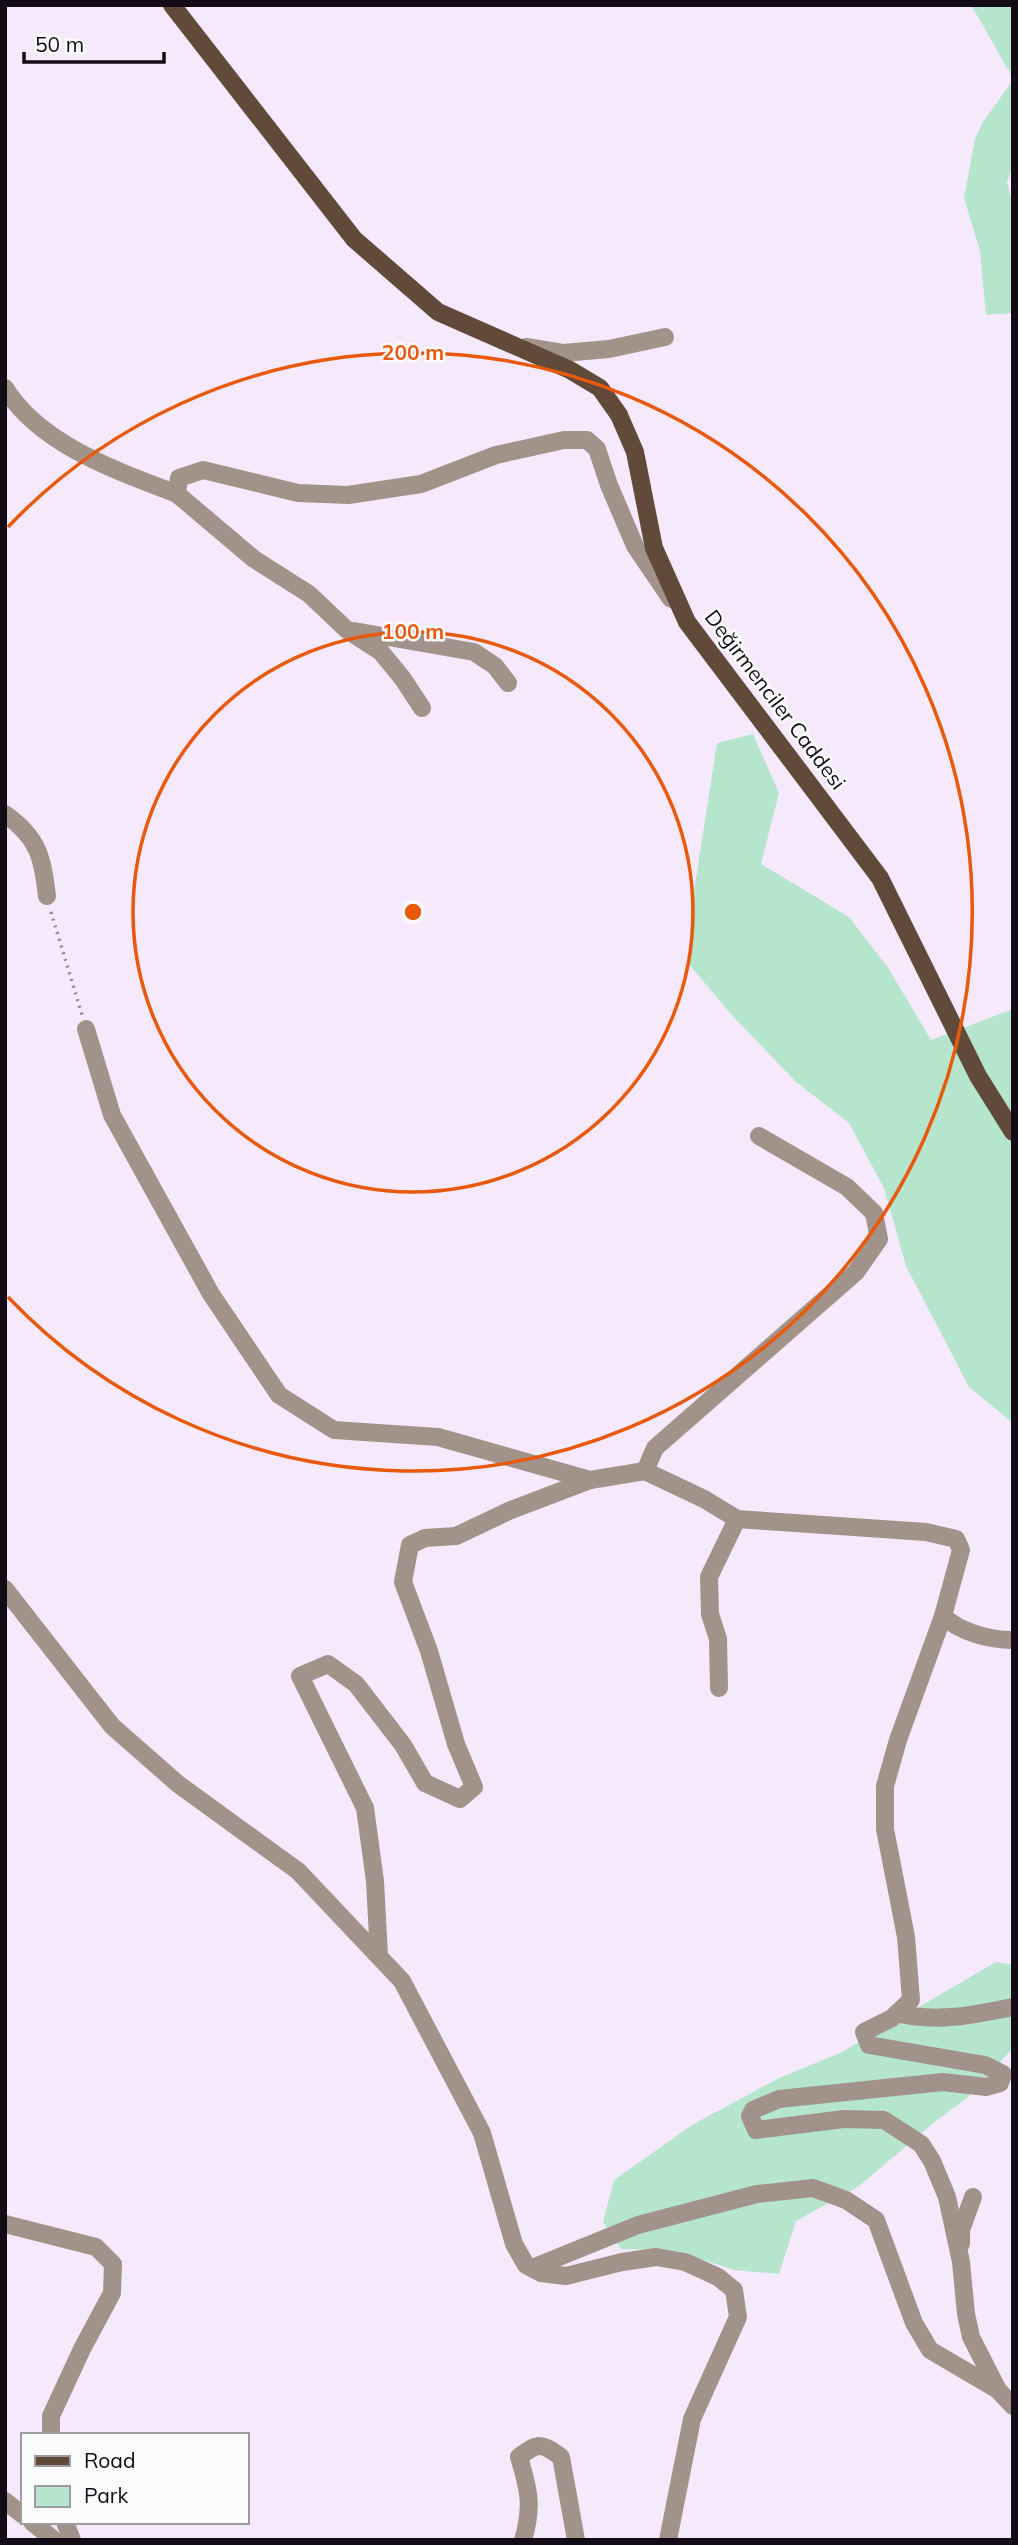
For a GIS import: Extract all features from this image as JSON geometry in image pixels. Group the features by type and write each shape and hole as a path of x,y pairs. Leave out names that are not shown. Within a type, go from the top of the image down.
{"main road":[{"name":"Değirmenciler Caddesi","path":"172,5 354,239 438,312 570,370 600,388 619,415 635,452 654,548 687,622 880,878 978,1076 1013,1132"}],"street":[{"path":"515,346 563,353 609,349 666,337"},
{"path":"5,388 11,398 48,434 115,470 177,494 254,559 309,594 347,630 381,653 422,708"},
{"path":"177,494 179,478 203,470 298,494 348,495 422,484 496,455 564,440 587,440 597,449 635,546 687,622"},
{"path":"347,630 474,653 495,666 508,683"},
{"path":"5,814 22,825 42,858 47,896"},
{"path":"86,1029 112,1115 211,1294 279,1395 334,1430 438,1437 590,1480"},
{"path":"645,1471 655,1448 856,1272 879,1239 874,1213 847,1187 760,1136"},
{"path":"379,1956 375,1881 365,1808 300,1676 328,1664 336,1667 356,1684 403,1745 425,1783 460,1799 474,1787 456,1744 429,1651 403,1581 410,1545 425,1538 456,1536 511,1510 590,1480 645,1471 704,1499 737,1519 926,1532 956,1539 961,1550 943,1616 898,1740 886,1786 885,1829 906,1937 911,2000 892,2018 864,2032 869,2045 985,2066 1003,2074 1000,2082 986,2087 943,2082 779,2099 753,2110 750,2116 756,2130 844,2119 884,2120 921,2144 932,2161 947,2197 961,2262"},
{"path":"719,1688 718,1639 710,1614 709,1577 737,1519"},
{"path":"5,1589 112,1726 178,1784 298,1871 402,1981 482,2133 514,2244 526,2265 541,2273 566,2276 622,2262 656,2258 685,2262 718,2277 734,2290 738,2317 692,2419 668,2540"},
{"path":"943,1616 954,1626 1000,1640 1013,1640"},
{"path":"897,2013 920,2019 979,2014 1013,2007"},
{"path":"532,2268 638,2225 757,2194 813,2188 846,2200 876,2220 914,2323 930,2350 998,2390"},
{"path":"973,2197 961,2230 965,2314 971,2337 998,2390 1013,2406"},
{"path":"5,2224 96,2247 113,2264 112,2293 51,2416 51,2433"},
{"path":"523,2540 530,2516 527,2483 519,2457 534,2446 545,2446 561,2458 576,2540"},
{"path":"5,2501 21,2513"},
{"path":"34,2524 54,2540"}],"path":[{"path":"47,896 86,1029"}],"green space":[{"path":"971,5 1013,5 1013,78"},
{"path":"1013,80 1013,165 1007,182 1013,206 1013,313 986,315 980,251 964,198 975,139 983,122"},
{"path":"753,734 779,793 761,864 849,917 889,969 931,1040 1013,1009 1013,1423 969,1387 906,1266 884,1188 849,1123 796,1082 729,1012 688,963 692,904 717,743"},
{"path":"996,1962 1013,1965 1013,2048 967,2098 859,2186 796,2221 779,2274 735,2270 670,2250 621,2249 603,2222 614,2180 692,2125 779,2078 842,2052"}]}
